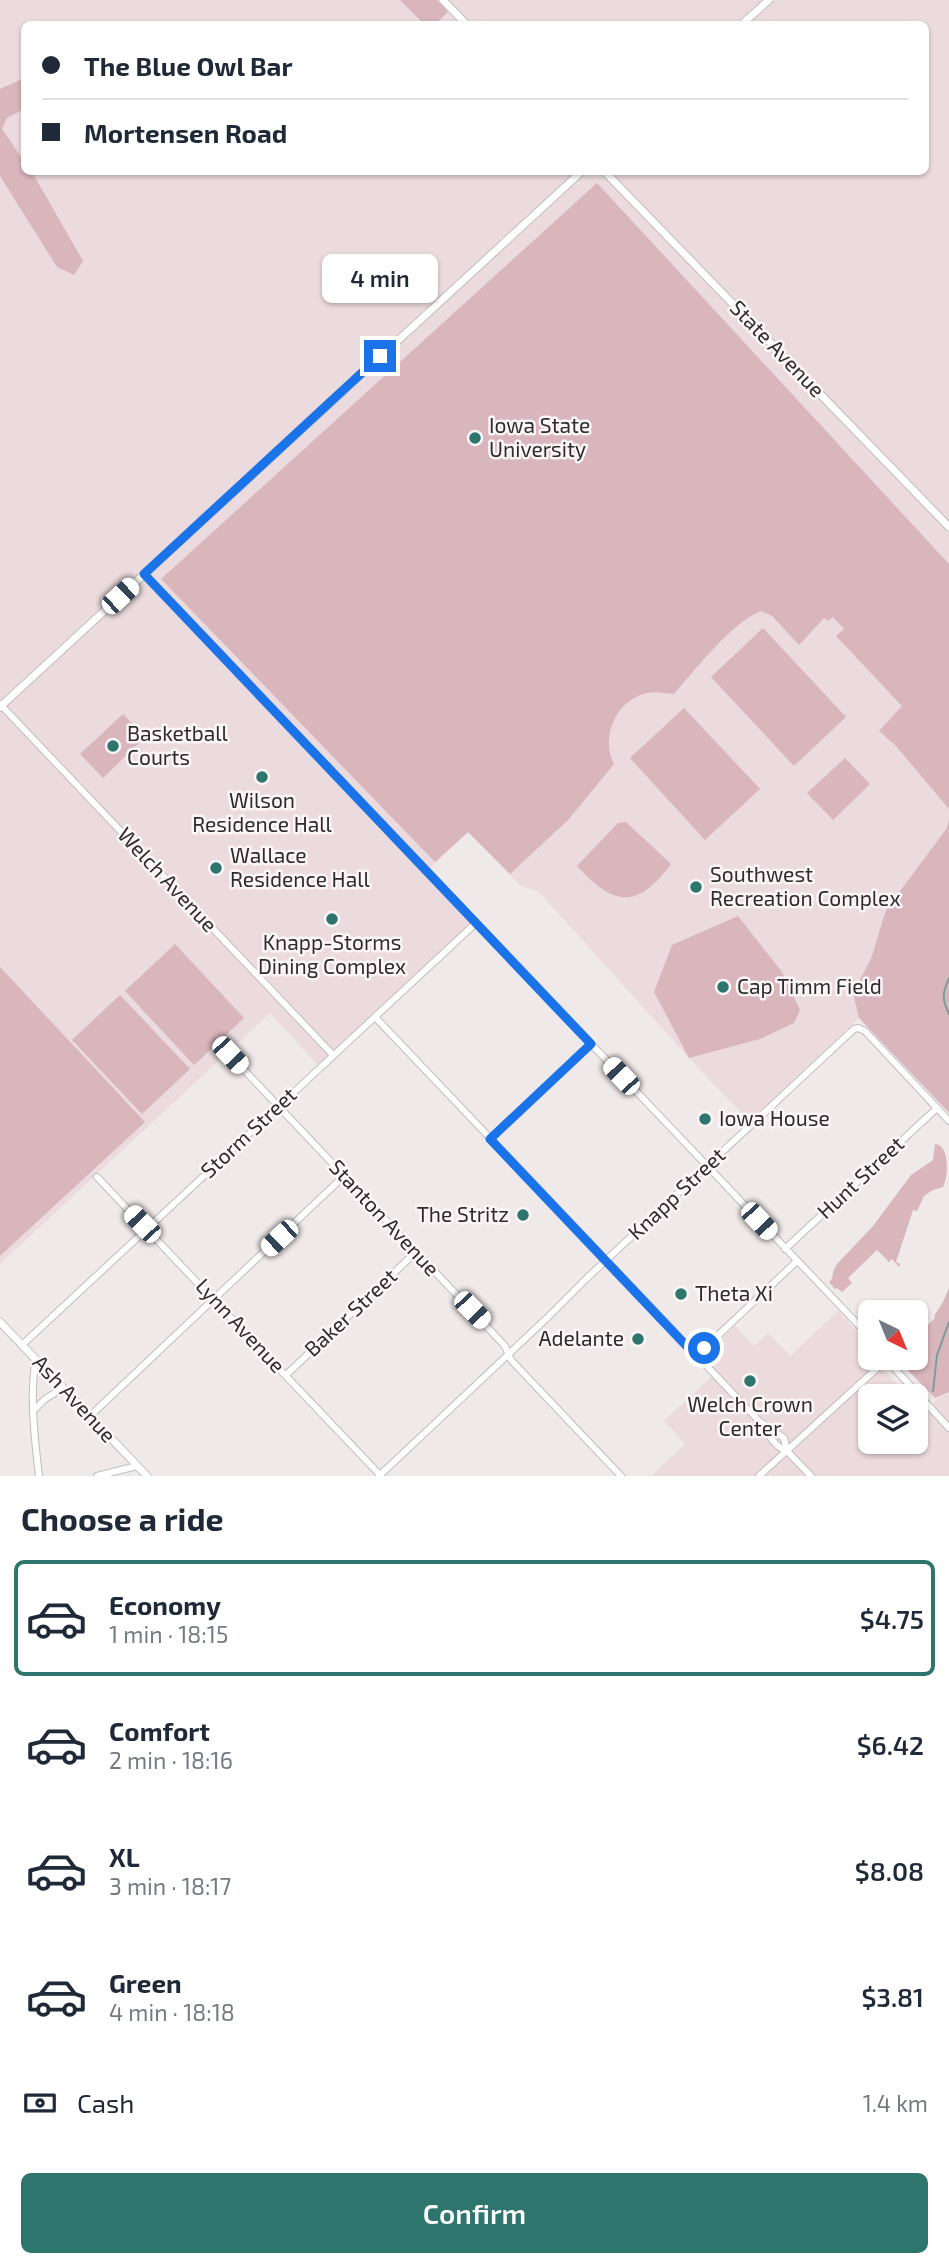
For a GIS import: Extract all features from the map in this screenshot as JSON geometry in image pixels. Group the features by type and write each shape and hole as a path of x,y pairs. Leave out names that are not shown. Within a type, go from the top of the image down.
{"street":[{"path":"443,0 464,21"},
{"path":"746,21 769,0"},
{"path":"1,705 578,175"},
{"name":"State Avenue","path":"608,175 949,527"},
{"path":"144,574 858,1324"},
{"name":"Welch Avenue","path":"1,705 333,1055"},
{"name":"Storm Street","path":"22,1345 476,923"},
{"path":"375,1017 760,1422 773,1441 788,1451 811,1476"},
{"name":"Knapp Street","path":"380,1476 854,1030 858,1028 865,1031 937,1108"},
{"path":"490,1139 591,1044"},
{"name":"Stanton Avenue","path":"230,1055 505,1346 508,1355 621,1476"},
{"path":"937,1108 949,1121"},
{"name":"Hunt Street","path":"785,1249 937,1108"},
{"path":"90,1416 344,1176"},
{"name":"Lynn Avenue","path":"97,1177 380,1476"},
{"name":"Baker Street","path":"286,1375 416,1252"},
{"path":"696,1356 797,1261"},
{"name":"Ash Avenue","path":"0,1322 147,1476"},
{"path":"36,1360 34,1410 39,1476"},
{"path":"759,1476 873,1370"},
{"path":"895,1370 949,1428"},
{"path":"34,1410 45,1399 63,1388"},
{"path":"97,1476 137,1466"}],"shaded area":[{"name":"Iowa State University","path":"0,0 949,0 949,1113 859,1018 749,1121 539,892 521,886 468,832 427,871 476,923 320,1067 270,1013 0,1264"},
{"path":"400,0 437,0 447,10 438,21 421,21"},
{"path":"21,79 21,111 7,118 2,129 21,157 21,175 34,175 83,261 74,275 57,267 0,176 0,89"},
{"path":"597,183 949,564 949,809 895,745 879,731 902,706 836,636 844,629 833,617 828,621 824,618 799,645 772,616 761,611 726,636 674,694 646,693 626,704 613,721 610,732 610,754 614,764 569,819 510,874 468,832 435,862 161,579"},
{"path":"763,628 846,717 794,766 711,677"},
{"path":"684,708 760,789 705,840 630,758"},
{"name":"Basketball Courts","path":"123,714 145,737 103,778 80,754"},
{"path":"845,758 870,784 833,820 807,793"},
{"path":"949,819 949,1113 859,1018 853,993 871,959 886,910 947,828"},
{"path":"626,822 671,864 647,890 635,896 624,897 602,889 577,866 618,823"},
{"name":"Cap Timm Field","path":"738,916 782,972 800,1010 794,1023 760,1039 689,1058 654,992 672,945"},
{"path":"175,944 244,1018 194,1065 125,991"},
{"path":"0,967 145,1122 0,1256"},
{"path":"120,995 190,1069 142,1114 72,1040"},
{"path":"935,1144 940,1145 945,1154 945,1181 943,1187 924,1196 917,1211 913,1210 896,1262 900,1264 899,1267 892,1259 889,1262 877,1250 848,1278 852,1283 842,1292 835,1289 829,1282 837,1264 873,1226 911,1175 933,1160"},
{"path":"949,1288 949,1392 935,1398 928,1391 928,1384 921,1384 908,1370 928,1370 928,1325 935,1318"},
{"path":"838,1311 858,1332 858,1370 885,1370 897,1384 858,1384 858,1454 928,1454 928,1408 949,1392 949,1476 651,1476 685,1444 664,1421 714,1374 696,1356 706,1353 735,1326 754,1346 768,1333 790,1356"}],"waterway":[{"path":"949,978 944,996 949,1014"},
{"path":"933,1391 937,1355 949,1322"}],"place":[{"name":"Iowa State University","path":"475,438"},
{"name":"Basketball Courts","path":"113,746"},
{"name":"Wilson Residence Hall","path":"262,777"},
{"name":"Wallace Residence Hall","path":"216,868"},
{"name":"Southwest Recreation Complex","path":"696,887"},
{"name":"Knapp-Storms Dining Complex","path":"332,919"},
{"name":"Cap Timm Field","path":"723,987"},
{"name":"Iowa House","path":"705,1119"},
{"name":"The Stritz","path":"523,1215"},
{"name":"Theta Xi","path":"681,1294"},
{"name":"Adelante","path":"638,1339"},
{"name":"Welch Crown Center","path":"750,1381"}],"route":[{"path":"380,356 144,574 591,1044 490,1139 696,1356 704,1348"}]}
